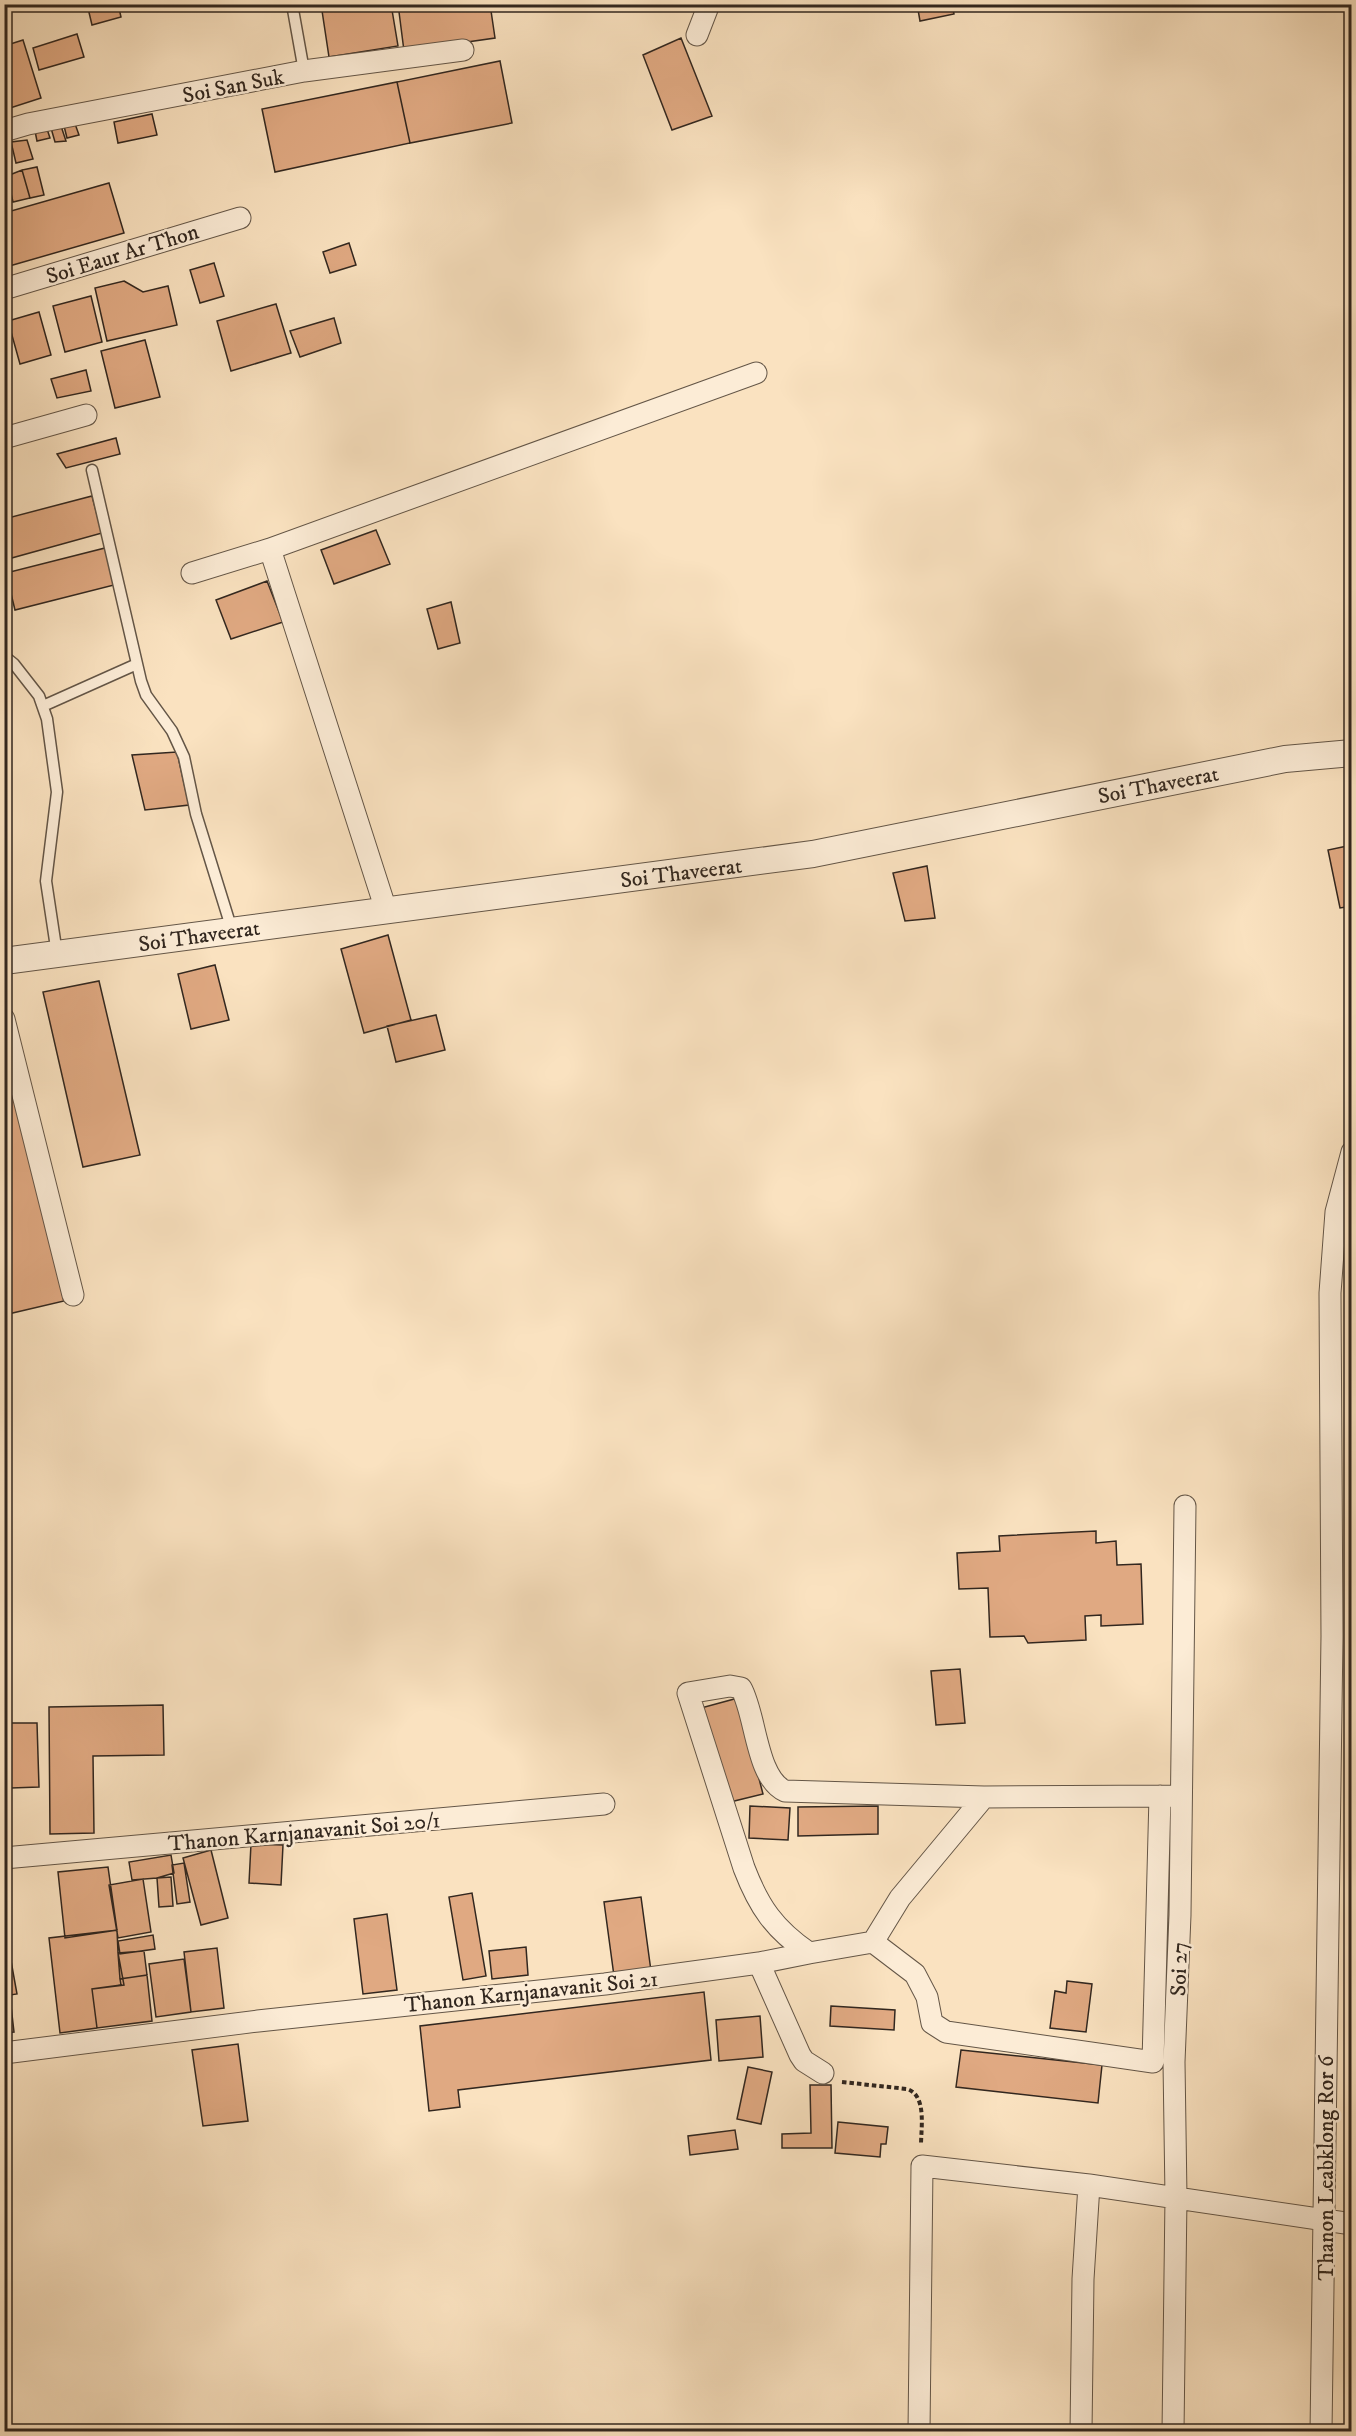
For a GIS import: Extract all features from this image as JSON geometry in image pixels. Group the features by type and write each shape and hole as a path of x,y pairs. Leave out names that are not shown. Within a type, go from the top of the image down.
{"street":[{"path":"697,35 709,4"},
{"name":"Soi San Suk","path":"4,131 28,124 304,71 464,50"},
{"name":"Soi Eaur Ar Thon","path":"4,289 240,218"},
{"path":"192,573 270,549 756,373"},
{"path":"4,438 86,415"},
{"path":"270,549 386,910"},
{"name":"Soi Thaveerat","path":"4,961 813,854 1285,759 1352,753"},
{"path":"4,1019 73,1295"},
{"name":"Thanon Leabklong Ror 6","path":"1321,2432 1326,2220 1325,2066 1332,1636 1330,1293 1336,1212 1352,1152"},
{"name":"Soi 27","path":"1173,2432 1176,2198 1174,2062 1180,1915 1185,1506"},
{"path":"809,1953 774,1925 755,1895 744,1868 688,1693 730,1686 741,1688 766,1770 774,1784 785,1791 984,1797 1181,1796"},
{"path":"984,1797 900,1898 873,1942 915,1974 927,1997 932,2023 946,2032 1153,2062 1160,1796"},
{"name":"Thanon Karnjanavanit Soi 20/1","path":"4,1858 604,1804"},
{"name":"Thanon Karnjanavanit Soi 21","path":"4,2053 258,2021 605,1984 759,1963 873,1942"},
{"path":"759,1963 800,2055 804,2061 823,2073"},
{"path":"919,2432 922,2166 1089,2185 1352,2224"},
{"path":"1082,2432 1083,2279 1089,2185"}],"lane":[{"path":"292,4 304,71"},
{"path":"92,470 146,695 171,731 184,757 196,814 232,930"},
{"path":"4,656 14,664 33,688 47,719 57,792 46,881 57,954"},
{"path":"43,706 137,664"}],"path":[{"path":"823,2073 840,2081 906,2089 916,2093 919,2100 922,2166"}],"building":[{"path":"87,4 118,4 121,17 92,25"},
{"path":"321,4 391,4 398,46 329,57"},
{"path":"398,4 490,4 495,38 404,51"},
{"path":"917,4 952,4 954,14 920,21"},
{"path":"77,34 84,57 39,70 33,48"},
{"path":"681,38 712,116 672,130 643,55"},
{"path":"23,40 41,98 4,110 4,46"},
{"path":"500,61 512,123 410,143 397,82"},
{"path":"397,82 410,143 275,172 262,109"},
{"path":"152,114 157,135 118,143 114,122"},
{"path":"74,121 79,135 67,138 63,122"},
{"path":"61,126 66,141 55,142 51,128"},
{"path":"47,129 50,138 37,141 35,131"},
{"path":"27,140 33,159 16,163 11,142"},
{"path":"37,167 44,195 30,198 22,170"},
{"path":"22,170 30,198 13,202 7,176"},
{"path":"109,183 124,233 6,267 4,213"},
{"path":"349,243 356,265 330,273 323,252"},
{"path":"214,263 224,296 200,303 190,270"},
{"path":"124,281 143,292 168,286 177,325 107,341 95,288"},
{"path":"91,296 102,342 65,352 53,306"},
{"path":"276,304 291,353 231,371 217,321"},
{"path":"39,312 51,355 20,364 8,321"},
{"path":"334,318 341,343 300,357 290,331"},
{"path":"145,340 160,397 115,408 101,351"},
{"path":"86,370 91,391 57,398 51,379"},
{"path":"116,438 120,454 66,468 57,454"},
{"path":"92,496 102,533 8,559 4,545 4,519"},
{"path":"376,530 390,564 334,584 321,550"},
{"path":"105,548 114,585 15,610 6,573"},
{"path":"267,581 283,622 231,639 216,600"},
{"path":"451,602 460,643 438,649 427,609"},
{"path":"177,752 189,805 145,810 132,755"},
{"path":"1352,845 1352,906 1340,908 1328,850"},
{"path":"927,866 935,918 905,921 893,873"},
{"path":"388,935 411,1020 364,1033 341,949"},
{"path":"215,965 229,1020 191,1029 178,974"},
{"path":"99,981 140,1155 83,1167 43,992"},
{"path":"436,1015 445,1050 396,1062 387,1026"},
{"path":"4,1052 64,1301 4,1315"},
{"path":"1096,1531 1096,1543 1116,1541 1117,1565 1141,1564 1143,1624 1101,1626 1101,1615 1085,1616 1086,1640 1028,1643 1024,1636 990,1637 988,1588 959,1589 957,1553 1000,1551 999,1536"},
{"path":"960,1669 965,1723 936,1725 931,1671"},
{"path":"738,1698 763,1794 726,1803 701,1708"},
{"path":"163,1705 164,1755 93,1756 94,1833 50,1834 49,1707"},
{"path":"10,1723 37,1723 39,1787 11,1788"},
{"path":"750,1806 790,1808 788,1840 749,1838"},
{"path":"878,1806 878,1834 798,1836 798,1807"},
{"path":"251,1844 283,1845 281,1885 249,1883"},
{"path":"211,1850 228,1918 201,1925 183,1858"},
{"path":"171,1855 174,1873 157,1878 132,1880 129,1862"},
{"path":"184,1863 190,1902 177,1904 172,1865"},
{"path":"108,1867 117,1930 65,1938 58,1872"},
{"path":"171,1877 173,1906 159,1907 157,1878"},
{"path":"143,1879 151,1932 118,1938 109,1885"},
{"path":"472,1893 486,1976 463,1980 449,1897"},
{"path":"641,1897 651,1971 614,1976 604,1902"},
{"path":"387,1914 397,1990 363,1994 354,1919"},
{"path":"117,1930 118,1953 124,1985 92,1989 97,2028 60,2033 49,1938"},
{"path":"4,1933 6,1933 17,1994 4,1996"},
{"path":"153,1935 155,1949 120,1954 118,1941"},
{"path":"526,1947 528,1975 492,1979 489,1951"},
{"path":"217,1948 224,2008 191,2012 184,1952"},
{"path":"144,1951 147,1975 120,1979 118,1953"},
{"path":"184,1959 191,2012 156,2017 149,1964"},
{"path":"147,1975 152,2021 97,2028 92,1989 121,1985 120,1979"},
{"path":"1067,1981 1092,1984 1086,2032 1050,2028 1055,1991 1066,1993"},
{"path":"704,1992 711,2060 458,2090 460,2107 429,2111 420,2026"},
{"path":"4,2006 11,2006 14,2032 4,2033"},
{"path":"831,2006 895,2010 894,2030 830,2026"},
{"path":"760,2016 763,2057 719,2061 716,2020"},
{"path":"238,2044 248,2121 203,2126 192,2050"},
{"path":"961,2050 1102,2065 1098,2103 956,2087"},
{"path":"748,2067 772,2072 761,2124 737,2119"},
{"path":"810,2085 831,2085 832,2148 782,2148 782,2134 811,2133"},
{"path":"838,2122 888,2127 886,2144 881,2144 880,2157 835,2153"},
{"path":"735,2130 738,2149 690,2155 688,2136"}]}
